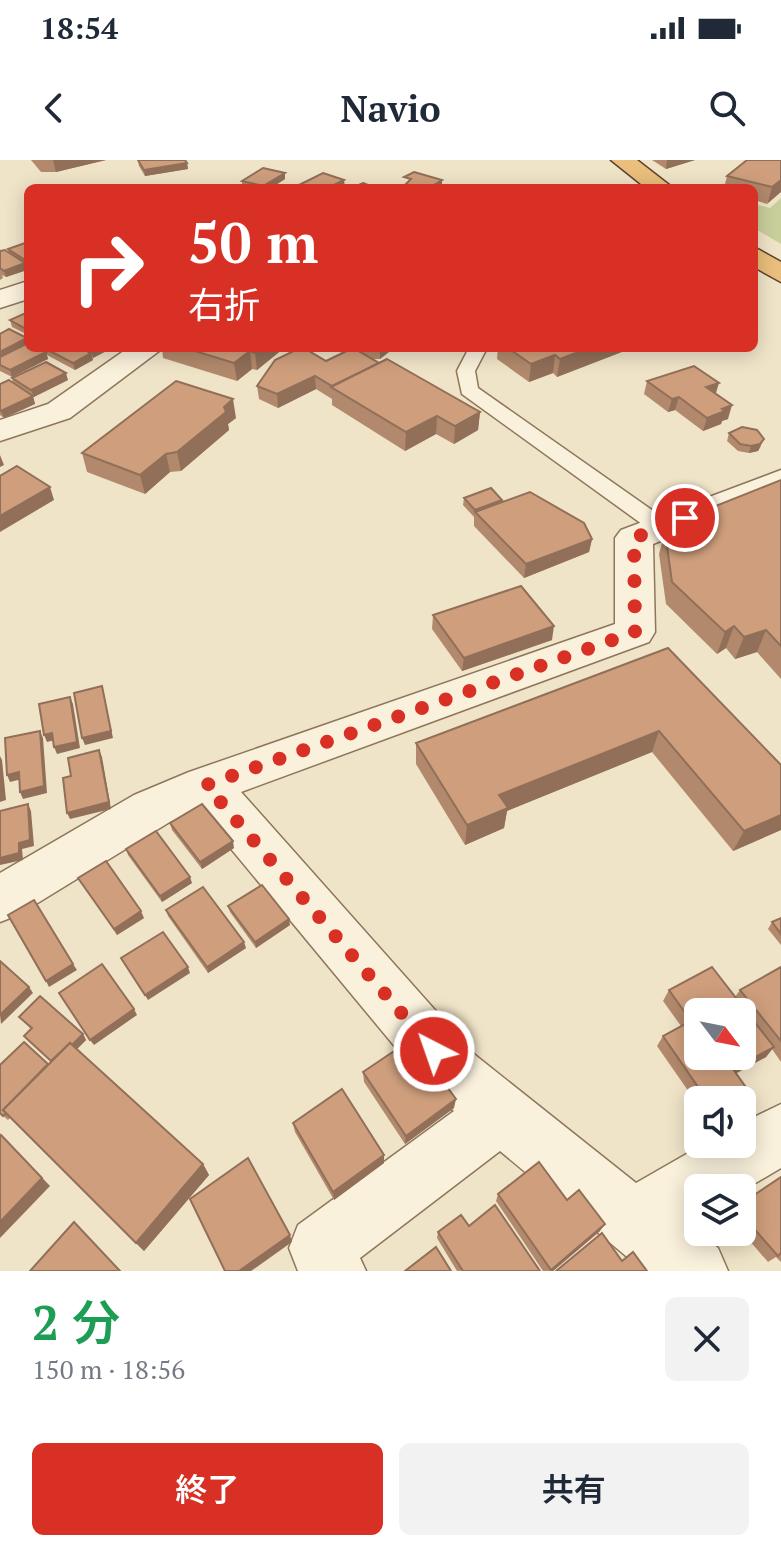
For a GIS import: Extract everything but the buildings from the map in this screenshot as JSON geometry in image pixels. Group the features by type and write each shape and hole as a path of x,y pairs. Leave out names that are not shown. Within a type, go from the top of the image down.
{"highway":[{"path":"622,160 655,184"},
{"path":"758,258 781,274"}],"street":[{"path":"0,300 24,291"},
{"path":"0,431 59,411 142,352"},
{"path":"0,899 151,809 206,785 635,632 634,538 781,481"},
{"path":"206,785 455,1075 695,1271"},
{"path":"333,1271 321,1248 501,1113"},
{"path":"632,1220 781,1134"}],"lane":[{"path":"476,352 466,371 469,390 661,527"}],"green space":[{"path":"781,198 781,244 758,230 758,205 770,208"}],"route":[{"path":"434,1051 206,785 635,632 634,538 685,518"}]}
